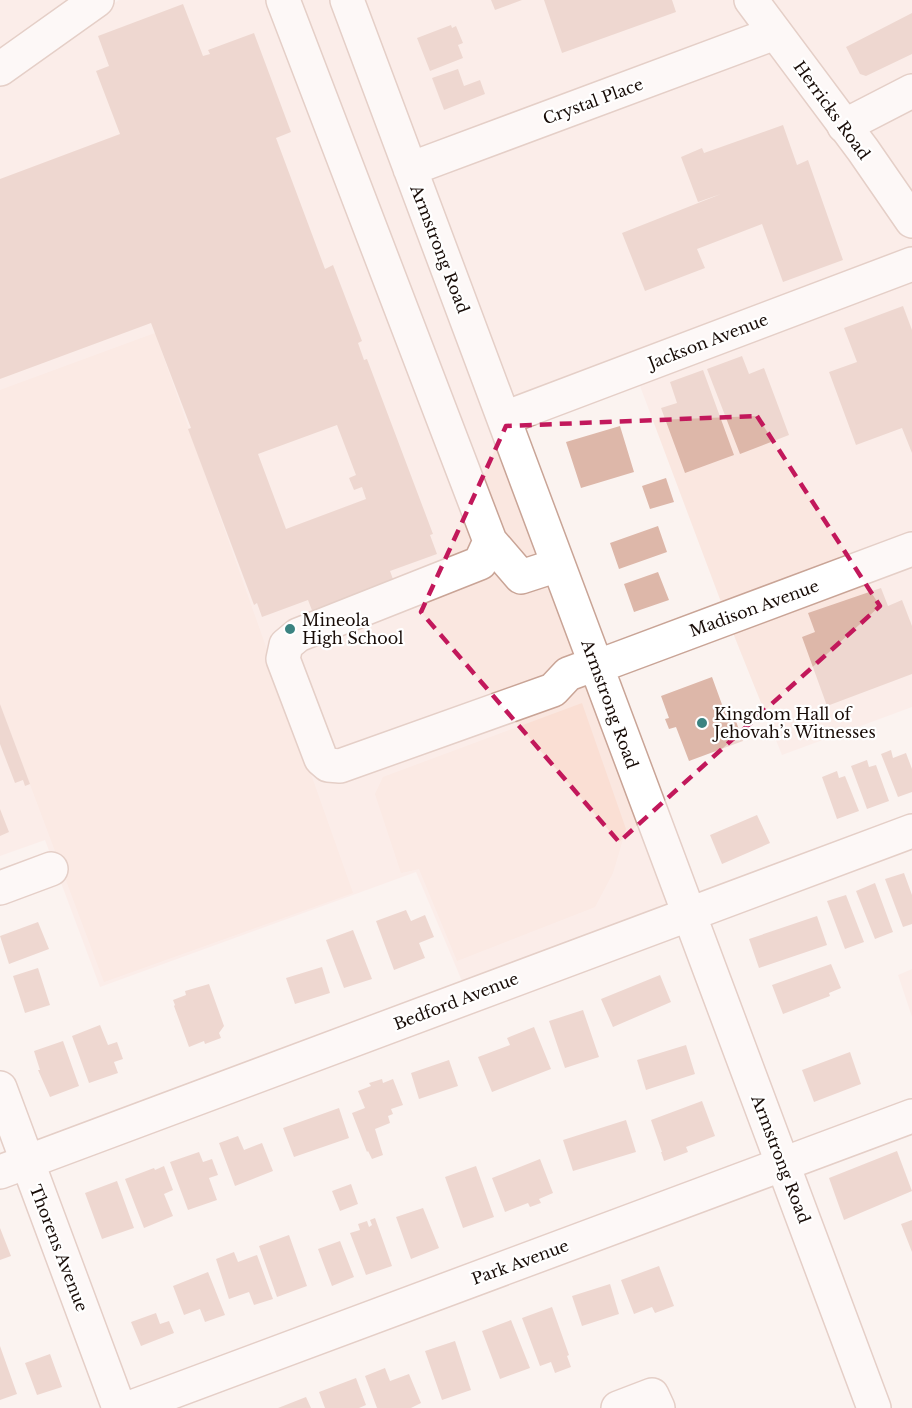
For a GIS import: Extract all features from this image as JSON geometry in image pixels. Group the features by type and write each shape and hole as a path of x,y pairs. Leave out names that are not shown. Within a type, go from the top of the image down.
{"street":[{"path":"0,69 97,0"},
{"path":"283,0 490,541 522,577 558,565"},
{"name":"Armstrong Road","path":"347,0 874,1408"},
{"name":"Herricks Road","path":"751,0 912,220"},
{"name":"Crystal Place","path":"410,169 775,33"},
{"path":"843,126 912,91"},
{"name":"Jackson Avenue","path":"505,418 912,264"},
{"name":"Madison Avenue","path":"490,541 480,563 298,635 286,645 283,660 321,759 328,765 340,766 553,690 568,674 912,549"},
{"name":"Bedford Avenue","path":"14,1167 912,831"},
{"path":"0,888 51,869"},
{"name":"Thorens Avenue","path":"0,1089 14,1167 119,1408"},
{"name":"Park Avenue","path":"129,1408 912,1116"},
{"path":"618,1408 655,1402"}],"highlighted area":[{"path":"757,416 880,606 619,842 421,612 506,426"}],"shaded area":[{"path":"0,0 97,0 0,69"},
{"name":"Mineola High School","path":"119,0 912,0 912,707 782,755 727,618 634,370 503,418 683,913 467,993 416,872 100,987 45,840 0,856 0,86"},
{"path":"155,333 353,893 104,982 0,704 0,390"},
{"path":"582,703 626,829 613,873 595,907 457,961 419,869 401,873 375,794 383,777"},
{"path":"912,969 912,1017 898,975"}],"building":[{"path":"491,0 522,0 495,10"},
{"path":"544,0 672,0 676,12 562,53"},
{"path":"183,4 203,56 210,54 208,50 254,33 291,132 276,138 325,269 333,265 362,341 358,343 364,360 367,359 433,534 430,535 437,554 390,571 394,582 313,613 308,600 262,617 257,603 254,605 151,323 0,379 0,179 120,134 96,71 109,66 98,36","holes":["337,425 356,475 349,478 354,490 362,487 366,499 286,529 258,454"]},
{"path":"912,13 912,54 866,76 860,74 846,47"},
{"path":"451,25 452,28 456,26 463,43 458,45 463,58 430,71 417,38"},
{"path":"458,69 464,86 480,80 485,94 444,110 432,78"},
{"path":"783,125 797,165 808,160 843,260 783,282 762,224 697,249 705,268 645,291 622,233 721,194 698,202 681,157 702,148 704,153"},
{"path":"903,306 912,330 912,453 902,428 856,445 829,372 857,362 844,328"},
{"path":"742,356 749,374 764,368 789,435 740,454 707,369"},
{"path":"703,370 734,455 685,473 661,408 677,403 670,382"},
{"path":"620,426 634,472 581,488 566,442"},
{"path":"666,478 674,502 650,509 642,486"},
{"path":"658,526 667,552 619,569 610,543"},
{"path":"658,572 669,600 634,612 624,584"},
{"path":"881,588 888,606 902,600 912,626 912,674 827,706 802,637 815,632 808,613"},
{"name":"Kingdom Hall of Jehovah’s Witnesses","path":"712,677 724,710 731,707 743,741 689,761 676,727 669,729 665,719 669,718 661,696"},
{"path":"0,704 30,784 25,786 23,780 15,783 0,744"},
{"path":"891,750 893,758 906,753 912,769 912,792 898,797 881,754"},
{"path":"867,760 869,767 876,765 889,801 867,809 851,766"},
{"path":"837,771 839,778 845,776 859,811 837,819 822,777"},
{"path":"0,809 9,832 0,836"},
{"path":"757,815 770,843 722,864 710,835"},
{"path":"904,873 912,895 912,924 903,927 885,879"},
{"path":"875,883 893,932 875,939 856,891"},
{"path":"846,895 864,942 845,949 827,901"},
{"path":"406,910 411,921 425,915 434,937 419,943 425,958 394,970 376,921"},
{"path":"817,916 827,945 759,968 749,939"},
{"path":"38,922 49,949 9,964 0,936"},
{"path":"353,930 372,979 344,988 326,940"},
{"path":"831,964 841,988 829,993 830,996 783,1014 772,985"},
{"path":"322,967 330,993 295,1004 286,978"},
{"path":"38,968 50,1005 25,1013 13,976"},
{"path":"660,975 671,1002 613,1027 601,999"},
{"path":"209,984 224,1026 219,1033 221,1038 189,1047 173,1000 186,995 185,991"},
{"path":"583,1010 599,1057 565,1068 549,1021"},
{"path":"100,1025 108,1045 117,1042 123,1059 114,1062 118,1073 89,1083 72,1036"},
{"path":"534,1027 551,1069 492,1092 478,1057 510,1045 507,1038"},
{"path":"63,1041 79,1086 50,1097 38,1070 40,1070 34,1051"},
{"path":"686,1045 695,1074 646,1090 637,1060"},
{"path":"850,1052 861,1084 814,1102 802,1070"},
{"path":"449,1060 458,1086 419,1099 411,1073"},
{"path":"382,1079 383,1083 393,1079 403,1105 391,1109 393,1114 388,1116 390,1123 375,1129 383,1155 372,1159 352,1113 365,1108 358,1091 371,1086 369,1083"},
{"path":"702,1101 715,1136 686,1147 688,1152 664,1161 651,1120"},
{"path":"339,1108 349,1138 294,1157 283,1128"},
{"path":"626,1120 636,1152 573,1171 563,1140"},
{"path":"238,1136 244,1150 262,1143 273,1171 235,1186 219,1143"},
{"path":"897,1151 912,1191 844,1220 829,1178"},
{"path":"199,1152 203,1162 212,1159 218,1175 209,1178 217,1200 188,1210 170,1162"},
{"path":"540,1159 553,1193 539,1199 541,1203 530,1207 528,1203 505,1212 492,1178"},
{"path":"164,1166 173,1190 164,1194 173,1216 144,1228 125,1179"},
{"path":"476,1166 494,1217 463,1228 445,1177"},
{"path":"117,1181 134,1228 102,1239 85,1193"},
{"path":"351,1184 358,1204 340,1211 332,1191"},
{"path":"423,1208 439,1248 411,1259 396,1217"},
{"path":"375,1218 392,1266 366,1275 350,1233 360,1230 358,1224 367,1221 369,1227 372,1225 370,1220"},
{"path":"912,1220 912,1252 901,1224"},
{"path":"0,1228 11,1256 0,1260"},
{"path":"289,1235 307,1286 277,1297 259,1246"},
{"path":"340,1241 354,1277 332,1286 318,1249"},
{"path":"234,1252 238,1262 257,1255 273,1299 254,1305 249,1292 229,1299 216,1259"},
{"path":"659,1266 674,1306 655,1313 652,1307 634,1314 621,1280"},
{"path":"208,1272 225,1315 205,1322 200,1309 184,1315 173,1286"},
{"path":"610,1284 619,1314 582,1326 572,1296"},
{"path":"552,1307 571,1367 555,1373 551,1362 540,1366 522,1318"},
{"path":"156,1313 160,1324 169,1321 174,1333 141,1346 131,1322"},
{"path":"511,1320 530,1368 500,1379 482,1331"},
{"path":"455,1341 471,1390 442,1400 425,1351"},
{"path":"0,1346 17,1394 0,1400"},
{"path":"50,1354 62,1387 37,1395 25,1363"},
{"path":"385,1368 390,1381 409,1374 421,1403 411,1408 377,1408 365,1376"},
{"path":"356,1378 366,1405 359,1408 325,1408 319,1392"},
{"path":"306,1397 311,1408 278,1408"}],"place":[{"name":"Mineola High School","path":"290,629"},
{"name":"Kingdom Hall of Jehovah’s Witnesses","path":"702,723"}]}
